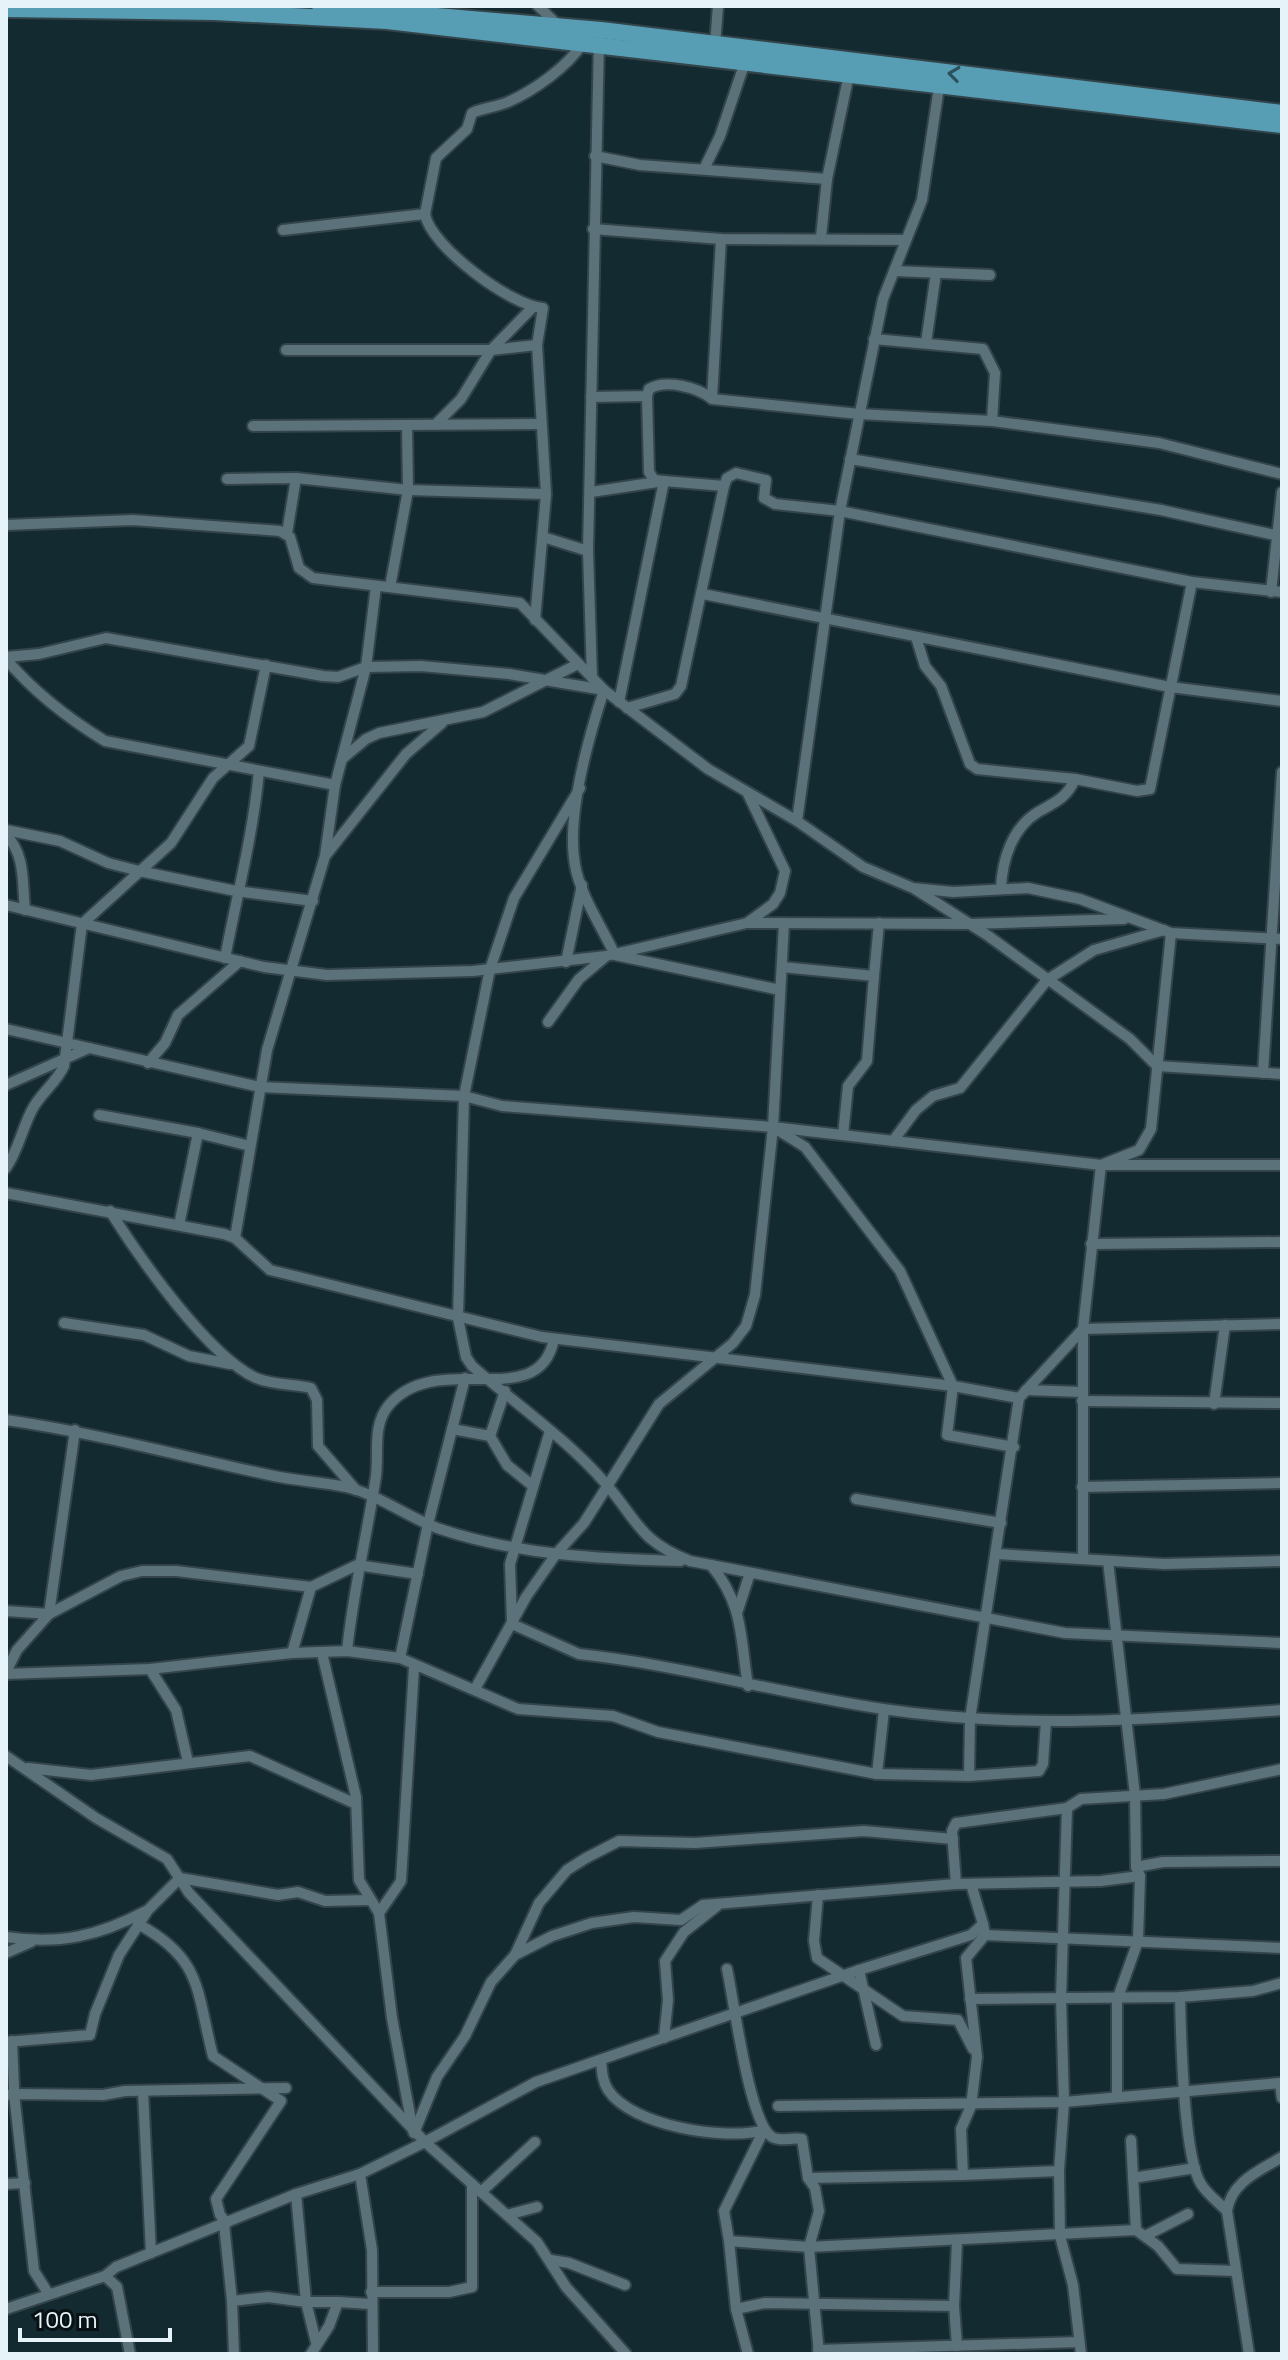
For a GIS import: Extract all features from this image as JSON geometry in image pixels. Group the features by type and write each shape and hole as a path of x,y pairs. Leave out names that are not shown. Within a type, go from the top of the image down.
{"main road":[{"path":"320,6 559,26 594,39 939,87 1280,114"},
{"path":"6,9 214,12 715,45 1280,114"}],"street":[{"path":"538,6 559,26"},
{"path":"715,45 718,6"},
{"path":"592,678 588,551 594,39"},
{"path":"535,620 546,494 539,424 537,345 543,308 513,300 489,283 439,240 425,214 436,158 467,129 472,113 508,102 532,88 594,39"},
{"path":"704,169 720,136 745,62"},
{"path":"821,237 827,179 849,74"},
{"path":"797,821 824,617 850,459 883,299 922,200 939,87"},
{"path":"595,156 624,163 827,179"},
{"path":"283,230 425,214"},
{"path":"593,229 721,239 821,237 906,240"},
{"path":"712,399 721,239"},
{"path":"894,271 990,275"},
{"path":"926,343 936,273"},
{"path":"436,424 468,389 491,350 533,307"},
{"path":"874,339 983,349 989,357 996,394 992,421"},
{"path":"286,350 491,350 537,345"},
{"path":"724,486 654,480 649,472 649,389 661,384 702,390 712,399 859,414 992,421 1159,443 1282,474"},
{"path":"591,397 647,396"},
{"path":"253,426 539,424"},
{"path":"390,587 408,490 407,425"},
{"path":"850,459 1161,510 1275,535"},
{"path":"623,705 675,694 681,686 724,486 727,478 736,473 760,476 766,480 764,498 768,502 840,511 1192,582 1276,592 1275,535 1282,492"},
{"path":"227,479 296,478 408,490 546,494"},
{"path":"296,478 287,533 299,568 306,574 376,586 507,599 520,603 604,690 623,705 748,794 797,821 863,867 913,888 970,924 1130,1039 1157,1066 1282,1074"},
{"path":"591,492 664,481"},
{"path":"623,705 664,481"},
{"path":"6,525 133,520 287,533"},
{"path":"543,537 588,551"},
{"path":"916,637 925,666 941,686 970,764 977,769 1075,779 1137,791 1150,789 1192,582"},
{"path":"235,1238 267,1050 325,856 335,785 366,667 376,586"},
{"path":"703,594 1170,687 1282,701"},
{"path":"6,658 39,654 106,638 338,677 366,667 421,666 509,674 604,690"},
{"path":"6,658 23,680 80,726 105,741 335,785"},
{"path":"341,761 366,739 379,733 483,712 578,664"},
{"path":"6,1168 17,1151 41,1093 56,1082 65,1059 82,924 171,843 213,778 249,746 266,665"},
{"path":"604,690 587,744 574,842 575,865 610,956"},
{"path":"325,856 406,754 443,722"},
{"path":"225,958 236,891 246,872 259,771"},
{"path":"1263,1073 1277,939 1282,772"},
{"path":"1001,889 1002,869 1014,836 1024,822 1060,800 1075,779"},
{"path":"580,788 514,898 490,969 464,1096 458,1318 466,1357 486,1378 505,1391 607,1485 643,1534 665,1551 690,1561"},
{"path":"747,923 773,904 780,893 785,871 748,794"},
{"path":"6,832 60,841 108,863 139,871 236,891 313,901"},
{"path":"6,832 17,846 20,856 25,910"},
{"path":"566,962 582,885"},
{"path":"913,888 953,892 1001,889 1046,891 1168,932 1277,939"},
{"path":"6,905 225,958 327,975 490,969 566,962 610,956 747,923 970,924 1134,919"},
{"path":"475,1689 526,1597 556,1554 575,1536 659,1404 733,1343 746,1326 755,1295 773,1127 784,923"},
{"path":"843,1135 848,1086 867,1061 879,923"},
{"path":"893,1141 924,1103 933,1096 960,1088 1047,980 1094,950 1168,932"},
{"path":"1101,1165 1139,1150 1151,1129 1168,932"},
{"path":"548,1022 579,979 610,956 780,990"},
{"path":"148,1063 165,1043 178,1015 240,961"},
{"path":"782,967 874,976"},
{"path":"6,1029 260,1087 464,1096 512,1107 773,1127 1101,1165 1282,1165"},
{"path":"6,1085 89,1048"},
{"path":"99,1115 250,1146"},
{"path":"773,1127 805,1147 900,1271 953,1386 947,1435 1014,1447"},
{"path":"179,1225 198,1133"},
{"path":"1083,1559 1083,1329 1101,1165"},
{"path":"6,1193 235,1238 270,1270 554,1339 1022,1394 1214,1404 1282,1403"},
{"path":"110,1211 140,1256 232,1364 259,1380 311,1388 317,1400 318,1446 357,1490"},
{"path":"1091,1244 1282,1242"},
{"path":"64,1323 144,1335 189,1356 232,1364"},
{"path":"969,1776 970,1719 1022,1394 1083,1329 1282,1324"},
{"path":"1214,1404 1225,1325"},
{"path":"347,1651 377,1439 387,1407 405,1390 422,1381 523,1377 543,1367 550,1358 554,1339"},
{"path":"400,1658 428,1524 465,1378"},
{"path":"505,1391 490,1436 507,1465 533,1486"},
{"path":"6,1420 75,1430 277,1477 357,1490 428,1524 515,1548 556,1554 690,1561 1065,1633 1282,1643"},
{"path":"452,1429 490,1436"},
{"path":"49,1614 75,1430"},
{"path":"512,1624 510,1564 550,1431"},
{"path":"1082,1487 1282,1483"},
{"path":"856,1499 1001,1523"},
{"path":"997,1554 1164,1564 1282,1561"},
{"path":"1108,1561 1135,1795 1138,1872 1138,1941 1117,2000 1117,2096"},
{"path":"418,1574 357,1565 311,1587 176,1571 142,1571 121,1576 49,1614 17,1650 6,1673 150,1669 292,1653 347,1651 400,1658 414,1667 475,1689 518,1709 613,1716 658,1732 877,1774 969,1776 1039,1771 1043,1764 1046,1721"},
{"path":"711,1565 732,1593 738,1610 748,1686"},
{"path":"738,1610 750,1573"},
{"path":"292,1653 311,1587"},
{"path":"6,1611 49,1614"},
{"path":"512,1624 579,1654 884,1710 970,1719 1126,1722 1282,1710"},
{"path":"322,1653 356,1804 359,1880 379,1913 394,2032 414,2133"},
{"path":"379,1913 401,1881 414,1667"},
{"path":"150,1669 176,1710 188,1762"},
{"path":"877,1774 884,1710"},
{"path":"6,1756 96,1818 167,1859 189,1893 414,2133 507,2215 551,2260 566,2287 626,2354"},
{"path":"26,1768 91,1775 239,1756 262,1759 356,1804"},
{"path":"956,1884 952,1826 956,1823 1067,1808 1081,1799 1164,1794 1282,1769"},
{"path":"1067,1808 1061,1998 1064,2102 1059,2171 1060,2236 1073,2285 1081,2354"},
{"path":"414,2133 441,2069 465,2036 491,1982 515,1955 539,1903 567,1870 619,1841 695,1843 864,1831 953,1839"},
{"path":"515,1955 552,1936 592,1923 634,1917 681,1920 703,1905 956,1884 1067,1881 1138,1872 1163,1862 1282,1861"},
{"path":"180,1878 278,1895 298,1892 325,1901 369,1900"},
{"path":"48,2293 34,2271 25,2183 10,2095 9,2042 90,2035 112,1972 138,1924 180,1878"},
{"path":"963,2175 961,2129 971,2106 977,2057 966,1958 984,1930 971,1884"},
{"path":"164,1896 189,1893"},
{"path":"818,1895 814,1941 817,1958 903,2016 958,2020 977,2057"},
{"path":"664,2038 668,2000 665,1961 684,1932 720,1903"},
{"path":"6,1937 41,1939 104,1933 148,1910"},
{"path":"138,1924 165,1939 189,1964 213,2056 263,2086 281,2101 216,2199 226,2224 234,2354"},
{"path":"6,2309 105,2276 116,2267 296,2194 360,2174 516,2092 841,1976 984,1930 1062,1940 1282,1948"},
{"path":"6,1953 41,1939"},
{"path":"727,1969 750,2092 764,2130 778,2139 802,2139 808,2178 815,2188 819,2211 809,2247 818,2352 957,2346 1050,2349 1079,2342"},
{"path":"859,1970 876,2045"},
{"path":"970,1999 1180,1997 1253,1991 1282,1983"},
{"path":"1180,1997 1184,2090 1195,2168 1201,2185 1227,2211"},
{"path":"601,2060 602,2076 609,2092 658,2123 739,2135 764,2130"},
{"path":"778,2106 971,2106 1064,2102 1280,2083 1282,2098"},
{"path":"10,2095 263,2086 286,2088"},
{"path":"143,2092 151,2253"},
{"path":"748,2354 736,2309 724,2211 764,2130"},
{"path":"1131,2140 1133,2178 1142,2233 1177,2269 1236,2271"},
{"path":"481,2192 535,2142"},
{"path":"1213,2197 1229,2195 1246,2179 1282,2157"},
{"path":"1133,2178 1195,2168"},
{"path":"808,2178 1059,2171"},
{"path":"360,2174 372,2250 370,2304 373,2354"},
{"path":"6,2184 25,2183"},
{"path":"371,2292 449,2292 472,2287 472,2184"},
{"path":"296,2194 306,2302 316,2342"},
{"path":"1229,2195 1227,2211 1249,2354"},
{"path":"507,2215 537,2207"},
{"path":"729,2241 809,2247 1142,2233 1188,2214"},
{"path":"957,2242 954,2306 957,2346"},
{"path":"551,2260 569,2263 625,2285"},
{"path":"105,2276 118,2290 130,2354"},
{"path":"232,2301 268,2297 370,2304"},
{"path":"311,2354 329,2326 338,2302"},
{"path":"736,2309 765,2303 812,2302 954,2306"}]}
